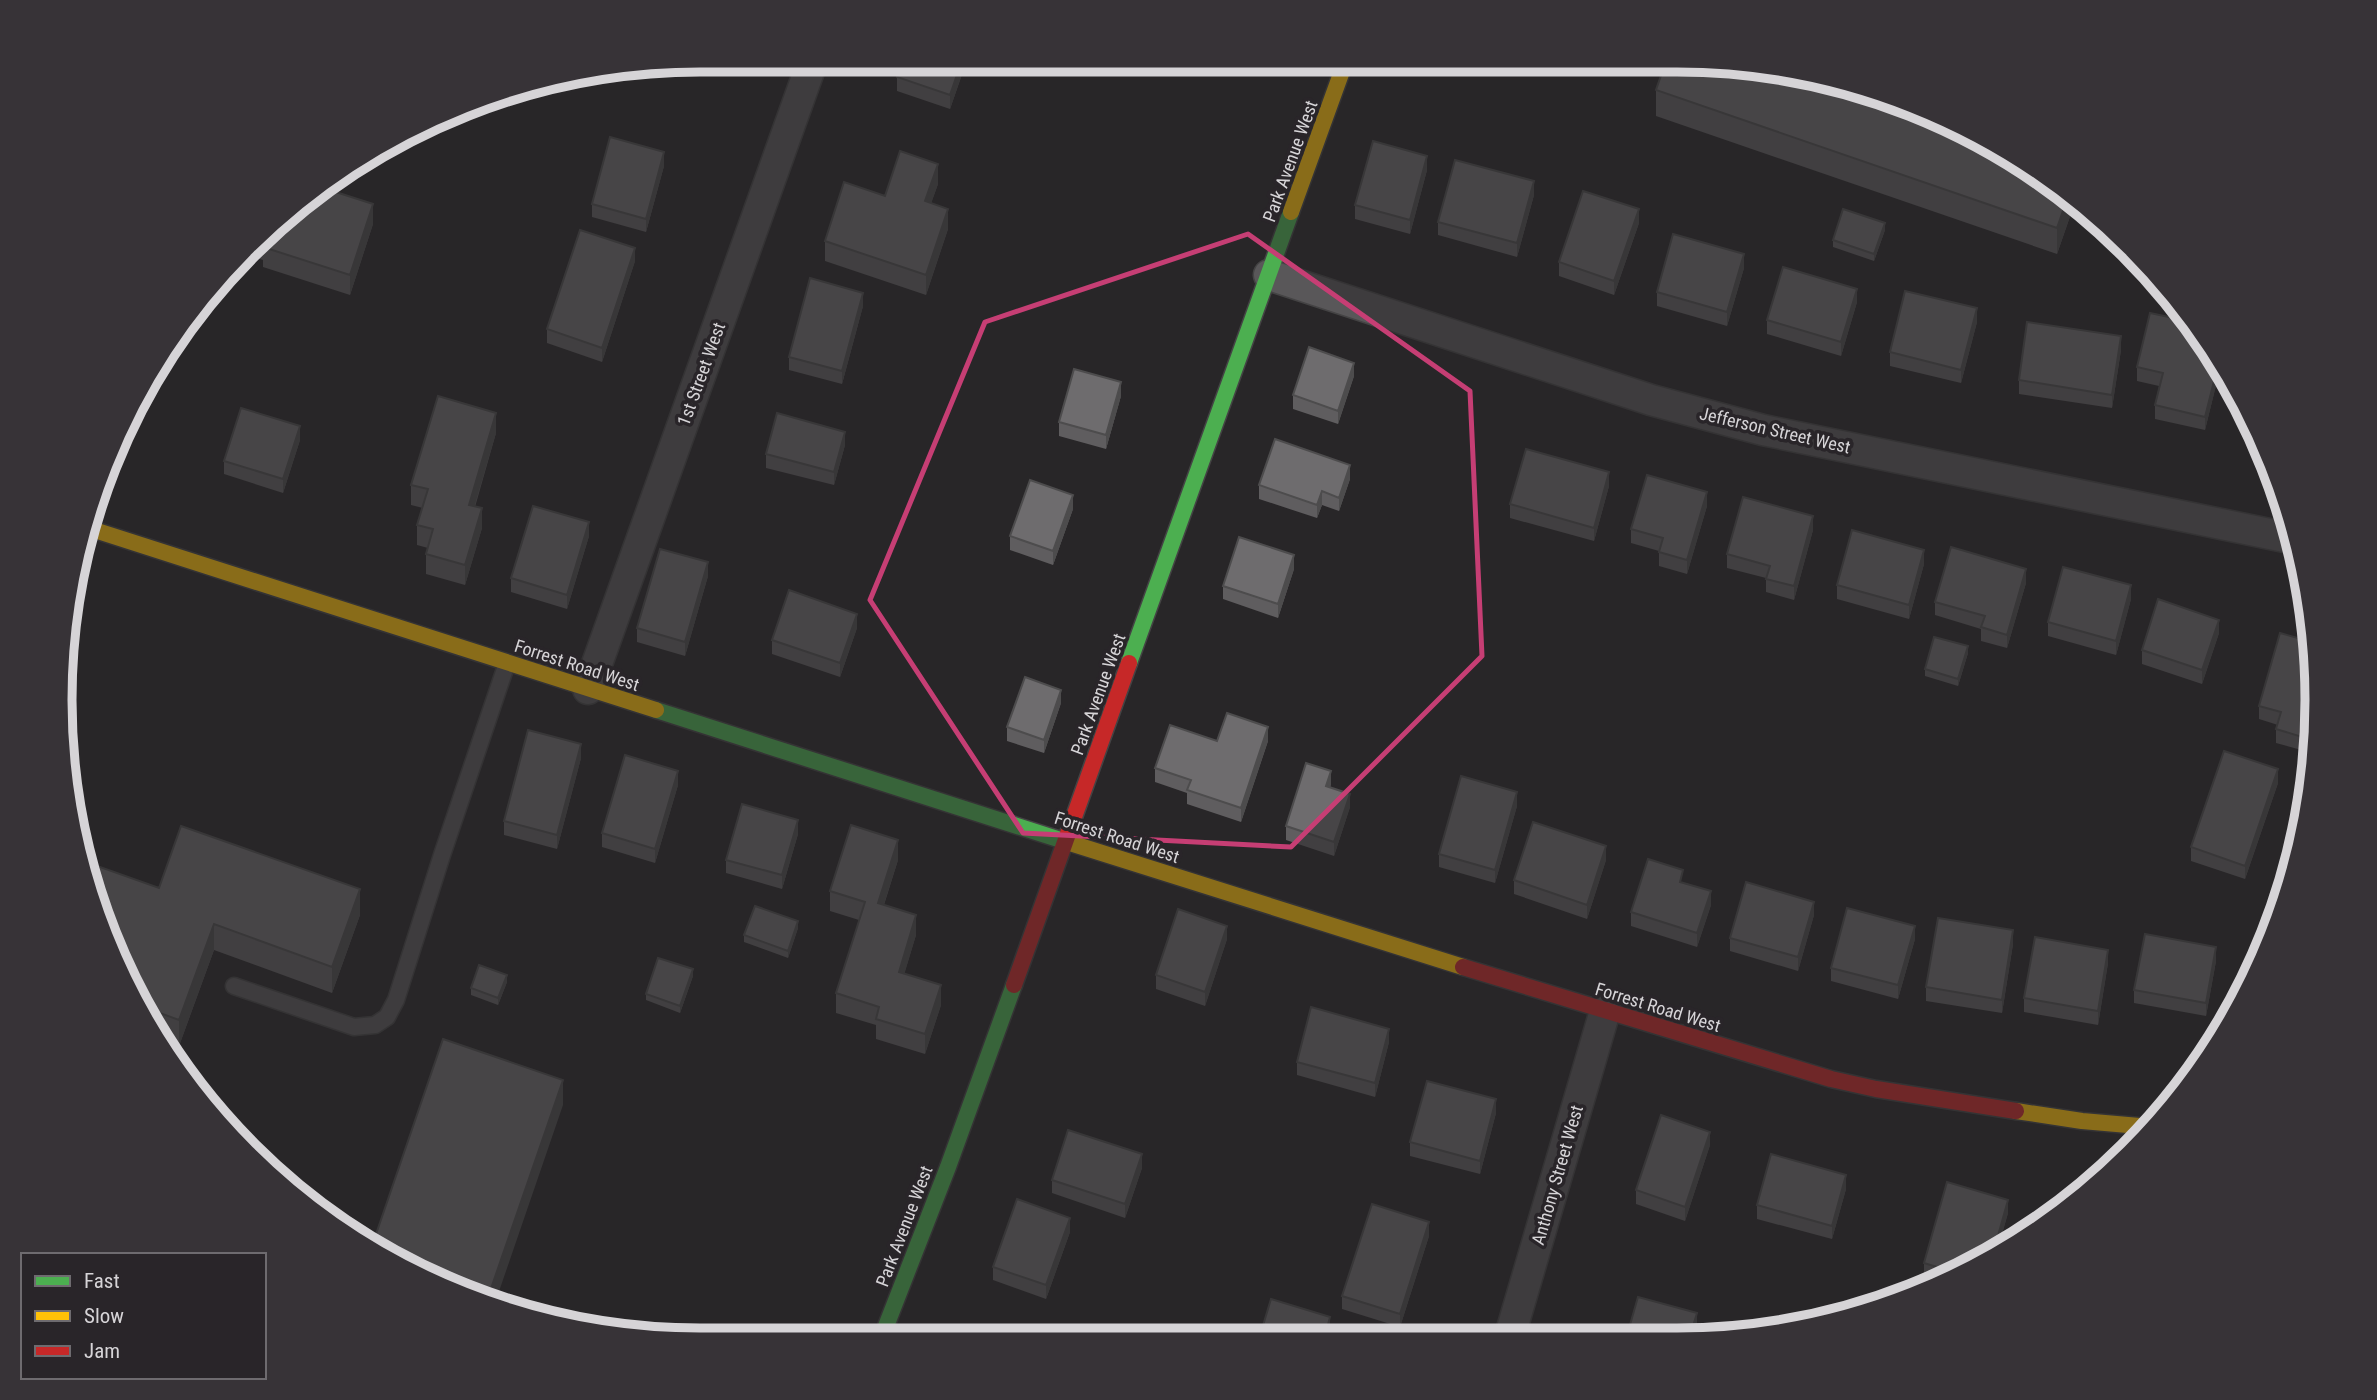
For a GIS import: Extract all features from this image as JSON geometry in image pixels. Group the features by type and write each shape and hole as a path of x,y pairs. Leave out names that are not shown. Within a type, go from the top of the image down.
{"street":[{"name":"1st Street West","path":"588,689 809,72"},
{"name":"Park Avenue West","path":"885,1328 948,1167 1342,72"},
{"name":"Jefferson Street West","path":"1269,275 1651,400 1763,430 2284,537"},
{"name":"Forrest Road West","path":"95,530 1263,905 1831,1079 2081,1121 2138,1126"},
{"name":"Anthony Street West","path":"1512,1328 1605,1011"}],"lane":[{"path":"234,986 354,1027 375,1025 387,1017 396,1000 507,663"}],"highlighted area":[{"path":"1248,234 1470,391 1482,656 1291,847 1023,833 870,600 985,322"}],"building":[{"path":"899,72 958,72 950,95 897,77"},
{"path":"1662,72 1677,72 1759,77 1840,93 1879,105 1955,137 2026,178 2064,206 2057,228 1656,90"},
{"path":"610,137 664,152 646,219 592,204"},
{"path":"1373,141 1427,156 1410,220 1355,205"},
{"path":"900,151 938,164 925,201 948,209 926,275 825,241 844,182 885,196"},
{"path":"1455,160 1534,181 1517,243 1438,222"},
{"path":"333,191 373,204 350,275 265,248"},
{"path":"1583,191 1639,209 1614,281 1559,262"},
{"path":"1843,209 1885,223 1874,254 1833,240"},
{"path":"580,230 635,248 602,348 547,329"},
{"path":"1673,234 1744,254 1727,312 1657,292"},
{"path":"1783,267 1857,289 1841,342 1767,320"},
{"path":"810,278 863,293 842,371 789,357"},
{"path":"1905,291 1977,308 1961,370 1890,352"},
{"path":"2150,313 2175,318 2215,377 2205,417 2155,405 2163,373 2137,367"},
{"path":"2027,322 2121,336 2112,395 2019,380"},
{"path":"1309,347 1354,363 1338,411 1293,395"},
{"path":"1074,369 1121,382 1106,435 1059,422"},
{"path":"438,396 496,413 469,505 482,508 465,565 426,554 433,529 417,525 428,489 411,485"},
{"path":"241,408 300,426 283,479 224,461"},
{"path":"777,413 845,432 834,472 766,454"},
{"path":"1275,439 1350,465 1339,498 1322,491 1317,505 1259,485"},
{"path":"1526,449 1609,472 1594,528 1510,504"},
{"path":"1647,475 1707,492 1687,560 1659,552 1663,538 1631,529"},
{"path":"1030,480 1073,495 1053,551 1010,536"},
{"path":"1743,497 1813,516 1794,586 1766,579 1770,566 1727,554"},
{"path":"533,506 589,522 567,595 511,578"},
{"path":"1852,530 1924,550 1909,605 1837,585"},
{"path":"1239,537 1294,555 1278,604 1223,586"},
{"path":"1951,547 2026,569 2007,635 1981,627 1985,616 1935,602"},
{"path":"660,549 708,562 685,642 637,628"},
{"path":"2063,567 2131,585 2116,641 2048,622"},
{"path":"789,590 857,614 840,663 772,640"},
{"path":"2158,599 2219,620 2202,670 2142,650"},
{"path":"2280,633 2302,639 2304,738 2276,729 2281,712 2259,706"},
{"path":"1934,637 1968,646 1958,679 1925,669"},
{"path":"1025,677 1061,690 1044,740 1007,727"},
{"path":"1227,713 1268,727 1241,808 1187,790 1191,780 1155,768 1170,725 1217,741"},
{"path":"528,730 581,744 557,835 504,821"},
{"path":"2224,751 2278,769 2245,866 2191,847"},
{"path":"625,755 678,771 655,849 602,833"},
{"path":"1306,763 1331,771 1326,786 1350,794 1334,842 1286,826"},
{"path":"1461,776 1517,792 1495,870 1439,854"},
{"path":"742,804 798,820 782,875 726,860"},
{"path":"1533,822 1606,846 1587,905 1514,880"},
{"path":"851,825 898,840 878,903 916,915 899,972 941,985 925,1034 876,1019 879,1007 836,993 865,902 830,891"},
{"path":"181,826 360,889 332,967 214,924 179,1020 154,1011 120,940 94,865 159,888"},
{"path":"1648,859 1683,870 1680,882 1711,891 1697,933 1631,912"},
{"path":"1746,882 1814,902 1798,957 1730,938"},
{"path":"755,906 798,921 788,951 744,935"},
{"path":"1847,908 1915,926 1898,985 1831,968"},
{"path":"1178,909 1227,926 1205,992 1156,975"},
{"path":"1938,918 2013,930 2002,1000 1926,987"},
{"path":"2145,934 2216,947 2206,1003 2134,990"},
{"path":"2035,937 2108,950 2098,1011 2024,998"},
{"path":"658,958 693,969 680,1006 646,994"},
{"path":"479,965 507,975 498,998 471,988"},
{"path":"1311,1007 1389,1029 1375,1083 1297,1062"},
{"path":"443,1039 563,1080 490,1292 422,1263 375,1237"},
{"path":"1427,1081 1496,1099 1480,1161 1410,1142"},
{"path":"1661,1115 1710,1132 1685,1207 1636,1190"},
{"path":"1068,1130 1142,1154 1125,1204 1052,1180"},
{"path":"1771,1154 1846,1175 1832,1226 1757,1205"},
{"path":"1947,1182 2008,1200 1997,1240 1942,1269 1924,1263"},
{"path":"1017,1199 1070,1218 1046,1285 993,1267"},
{"path":"1372,1204 1429,1222 1400,1314 1342,1296"},
{"path":"1638,1297 1697,1313 1693,1328 1629,1328"},
{"path":"1271,1299 1330,1317 1327,1328 1262,1328"}],"traffic: fast":[{"path":"1129,663 1291,212"},
{"path":"656,710 1067,842"},
{"path":"885,1328 948,1167 1014,985"}],"traffic: slow":[{"path":"1291,212 1342,72"},
{"path":"95,530 656,710"},
{"path":"1067,842 1463,967"},
{"path":"2016,1111 2138,1126"}],"traffic: jam":[{"path":"1014,985 1129,663"},
{"path":"1463,967 1831,1079 1876,1089 2016,1111"}]}
